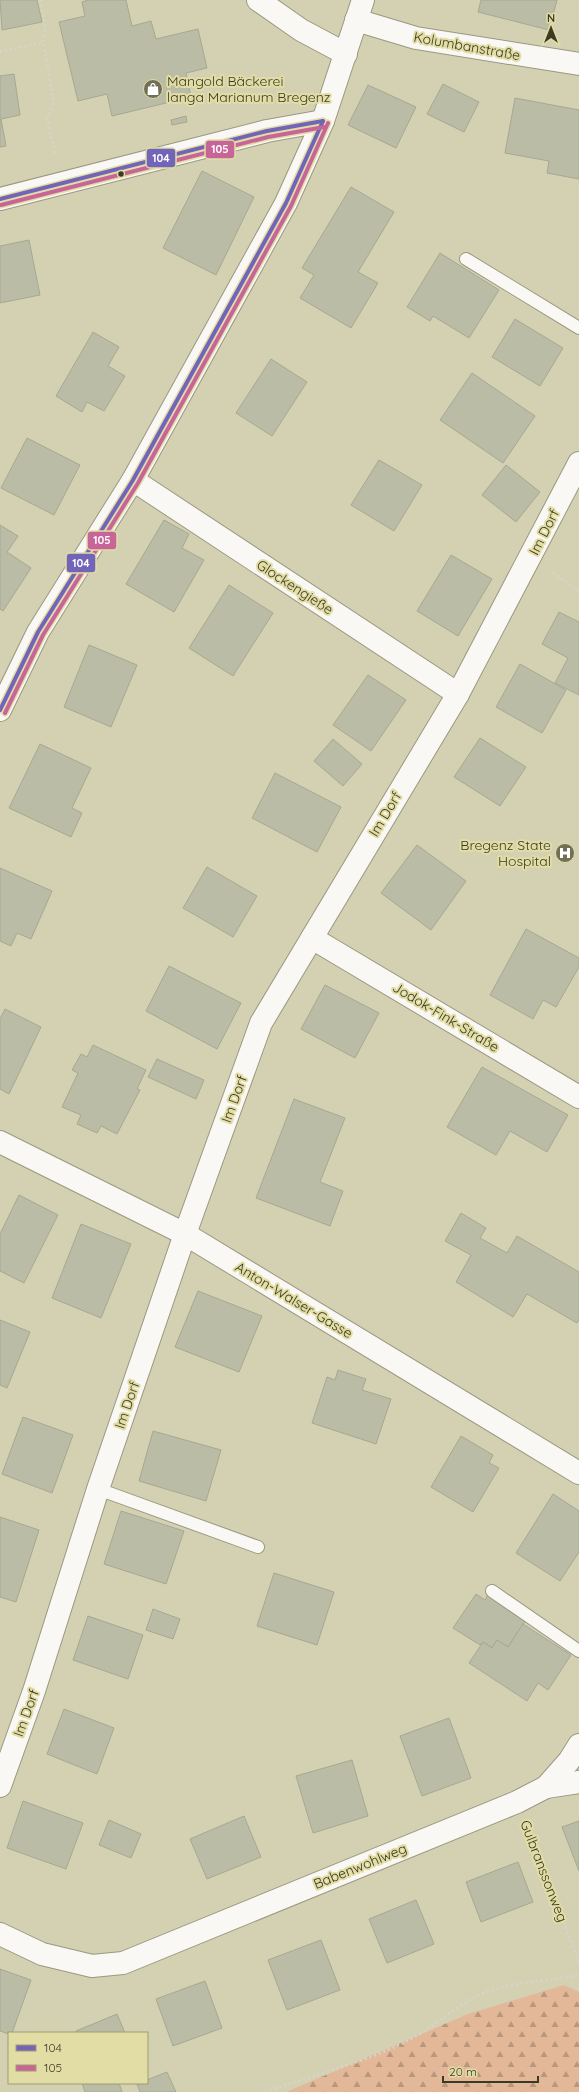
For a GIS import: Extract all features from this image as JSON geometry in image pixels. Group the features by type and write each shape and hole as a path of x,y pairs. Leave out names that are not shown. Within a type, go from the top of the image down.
{"street":[{"path":"258,0 301,30 346,54"},
{"path":"0,710 38,632 133,480 286,203 323,121 363,0"},
{"name":"Kolumbanstraße","path":"356,20 416,38 579,64"},
{"path":"0,199 267,131 323,121"},
{"name":"Im Dorf","path":"0,1786 34,1691 98,1490 185,1234 261,1023 458,694 579,463"},
{"name":"Glockengieße","path":"133,480 458,694"},
{"name":"Jodok-Fink-Straße","path":"312,938 579,1097"},
{"name":"Anton-Walser-Gasse","path":"0,1142 185,1234 579,1473"},
{"name":"Babenwohlweg","path":"0,1934 42,1954 92,1966 123,1963 517,1802 546,1787 569,1761 579,1745"},
{"path":"546,1787 579,1782"}],"lane":[{"path":"466,259 579,328"},
{"path":"98,1490 258,1547"},
{"path":"492,1591 579,1651"}],"path":[{"path":"41,0 45,25 43,42 54,101 47,118 62,182"},
{"path":"0,52 43,42"},
{"path":"531,557 579,591"},
{"name":"Gulbranssonweg","path":"517,1802 579,1962"},
{"path":"265,2092 404,2043 466,2001 487,1992 515,1985 579,1975"}],"green space":[{"path":"564,1985 579,1992 579,2092 286,2092 468,2014"}],"building":[{"path":"0,0 37,0 42,22 2,30"},
{"path":"88,0 126,0 132,26 151,21 156,39 198,29 207,68 186,73 191,97 112,116 107,94 78,101 59,22 85,16 82,2"},
{"path":"481,0 557,0 549,30 478,12"},
{"path":"14,74 20,115 1,119 6,146 0,147 0,76"},
{"path":"443,84 479,102 464,132 427,114"},
{"path":"368,85 416,107 396,148 348,125"},
{"path":"515,98 579,110 579,179 547,173 549,161 505,153"},
{"path":"186,116 187,122 172,125 171,120"},
{"path":"202,171 254,197 216,275 163,248"},
{"path":"351,187 394,212 358,272 378,283 351,328 300,298 314,275 302,268"},
{"path":"29,240 40,295 0,303 0,246"},
{"path":"440,253 499,290 469,338 433,316 430,321 407,307"},
{"path":"515,319 563,348 540,386 492,357"},
{"path":"93,332 119,347 108,366 125,376 104,411 87,402 82,412 56,396"},
{"path":"271,359 307,382 272,436 236,413"},
{"path":"472,373 535,416 503,463 440,420"},
{"path":"27,438 80,465 54,515 1,488"},
{"path":"379,460 422,485 394,531 351,505"},
{"path":"506,465 540,492 516,522 482,495"},
{"path":"164,520 189,534 182,548 204,560 174,612 126,584"},
{"path":"0,525 18,536 7,552 31,568 3,611 0,609"},
{"path":"451,555 492,579 458,636 417,611"},
{"path":"229,585 273,613 233,676 189,648"},
{"path":"559,612 579,622 579,695 555,683 568,658 542,644"},
{"path":"89,645 137,665 111,727 64,707"},
{"path":"520,664 566,690 542,733 496,707"},
{"path":"368,675 406,700 371,751 333,725"},
{"path":"480,738 526,767 500,806 454,777"},
{"path":"333,739 362,764 343,786 314,761"},
{"path":"40,744 91,768 72,808 82,813 71,837 9,808"},
{"path":"275,773 341,807 317,852 252,818"},
{"path":"417,845 466,881 431,930 381,893"},
{"path":"207,867 257,896 233,937 183,908"},
{"path":"0,868 52,891 31,939 17,933 11,946 0,941"},
{"path":"526,929 579,958 579,967 556,1007 543,1000 533,1019 490,995"},
{"path":"169,966 241,1003 217,1049 146,1011"},
{"path":"325,985 379,1013 355,1058 301,1029"},
{"path":"5,1009 41,1027 9,1094 0,1089 0,1019"},
{"path":"93,1045 146,1070 137,1089 140,1090 117,1134 101,1126 97,1133 77,1124 81,1115 62,1107 78,1073 72,1070 81,1054 87,1057"},
{"path":"157,1059 204,1080 196,1099 148,1077"},
{"path":"482,1067 568,1115 547,1152 510,1131 496,1155 447,1127"},
{"path":"294,1099 345,1118 320,1182 343,1191 330,1226 256,1198"},
{"path":"19,1195 58,1215 24,1283 0,1271 0,1234"},
{"path":"461,1213 486,1228 480,1238 507,1253 517,1236 579,1272 579,1320 577,1323 527,1294 513,1317 456,1282 471,1255 445,1241"},
{"path":"81,1224 131,1244 101,1318 52,1298"},
{"path":"198,1291 262,1316 239,1372 175,1347"},
{"path":"0,1320 30,1332 7,1388 0,1385"},
{"path":"338,1370 366,1379 362,1390 391,1399 376,1444 312,1423 327,1377 335,1380"},
{"path":"23,1417 73,1435 52,1493 2,1474"},
{"path":"153,1431 221,1450 206,1501 139,1481"},
{"path":"461,1436 493,1455 489,1463 499,1468 473,1512 431,1487"},
{"path":"553,1494 579,1511 579,1552 560,1581 516,1553"},
{"path":"121,1511 184,1531 166,1584 104,1564"},
{"path":"0,1517 39,1530 16,1602 0,1597"},
{"path":"274,1573 334,1592 317,1645 257,1626"},
{"path":"476,1594 485,1600 488,1595 526,1620 508,1647 497,1640 492,1648 483,1642 480,1645 453,1628"},
{"path":"153,1609 180,1619 173,1639 146,1630"},
{"path":"88,1616 143,1635 128,1679 73,1660"},
{"path":"523,1624 571,1655 548,1690 538,1683 527,1701 469,1663 483,1642 492,1648 497,1640 508,1647"},
{"path":"64,1709 114,1728 97,1774 47,1754"},
{"path":"449,1718 471,1778 422,1796 400,1736"},
{"path":"352,1760 368,1816 313,1833 296,1776"},
{"path":"23,1801 83,1823 66,1869 7,1848"},
{"path":"244,1816 261,1857 207,1879 190,1839"},
{"path":"109,1820 141,1834 131,1858 99,1845"},
{"path":"579,1821 579,1871 562,1827"},
{"path":"518,1862 533,1902 481,1922 466,1882"},
{"path":"416,1900 434,1944 387,1963 369,1919"},
{"path":"321,1940 340,1990 287,2010 268,1960"},
{"path":"0,1969 31,1980 12,2032 8,2032 8,2034 0,2031"},
{"path":"205,1981 222,2028 173,2046 156,1999"},
{"path":"117,2014 125,2032 76,2032"},
{"path":"167,2072 176,2092 140,2092 137,2084 148,2084 148,2080"},
{"path":"82,2084 119,2084 122,2092 85,2092"}],"transit line":[{"name":"104","path":"0,199 267,131 323,121"},
{"name":"104","path":"0,710 38,632 133,480 286,203 323,121"},
{"name":"105","path":"5,713 43,635 138,483 291,206 328,123"},
{"name":"105","path":"1,205 268,137 324,127"}],"place":[{"name":"Mangold Bäckerei langa Marianum Bregenz","path":"153,89"},
{"name":"Bregenz State Hospital","path":"565,853"}]}
